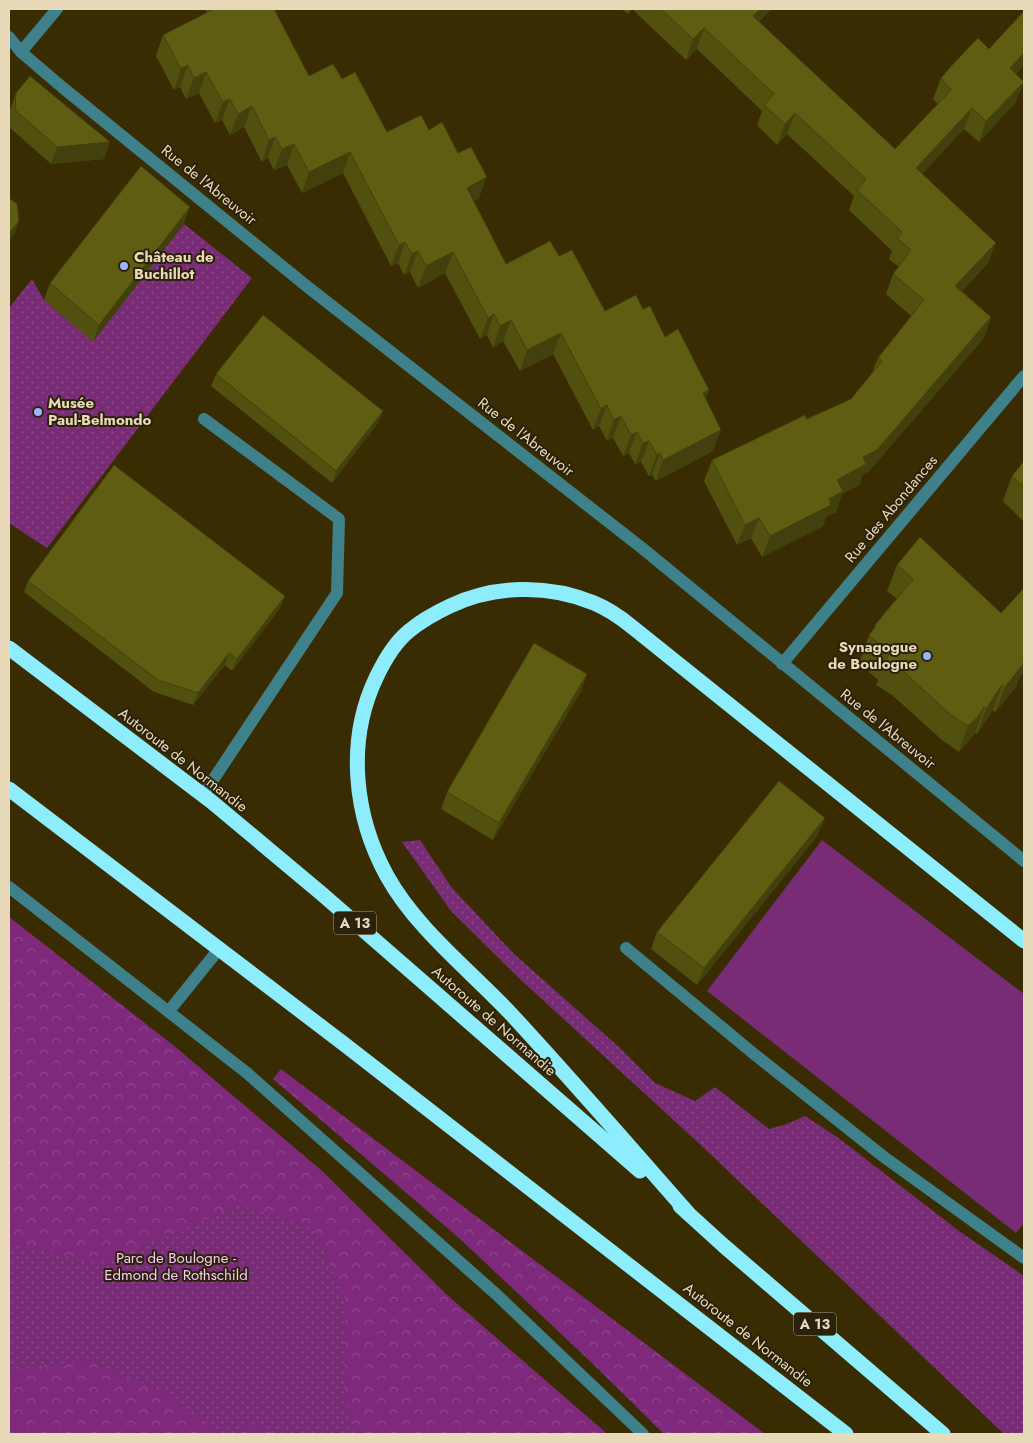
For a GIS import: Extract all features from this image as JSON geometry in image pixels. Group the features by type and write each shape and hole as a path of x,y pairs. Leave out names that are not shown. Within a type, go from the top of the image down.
{"highway":[{"path":"688,1213 512,1014 407,907 388,877 367,827 357,777 357,754 359,732 370,689 386,658 408,632 435,613 452,605 487,593 505,590 525,589 562,594 580,598 603,608 631,626 1024,941"},
{"name":"Autoroute de Normandie","path":"9,648 203,795 322,894 724,1246 944,1434"},
{"name":"Autoroute de Normandie","path":"9,789 654,1284 846,1434"}],"street":[{"path":"21,52 57,9"},
{"name":"Rue de l'Abreuvoir","path":"9,37 21,52 62,87 309,288 642,548 1024,861"},
{"name":"Rue des Abondances","path":"782,664 1024,376"},
{"path":"203,795 337,593 339,519 204,419"},
{"path":"9,887 247,1073 497,1295 643,1434"},
{"path":"626,948 754,1054 884,1157 1024,1258"},
{"path":"169,1011 218,949"}],"green space":[{"path":"184,224 252,278 47,548 9,523 9,308 32,279 44,300 93,341"},
{"path":"420,840 452,888 514,954 620,1048 655,1083 695,1101 715,1087 769,1129 805,1116 837,1137 959,1231 1024,1276 1024,1434 1004,1434 704,1148 521,980 451,911 402,842"},
{"path":"822,840 1024,994 1024,1223 1016,1233 707,991"},
{"name":"Parc de Boulogne - Edmond de Rothschild","path":"9,917 174,1046 323,1172 448,1296 607,1434 9,1434"},
{"path":"9,917 174,1046 323,1172 448,1296 607,1434 356,1434 344,1395 345,1299 313,1227 239,1205 100,1263 9,1244"},
{"path":"281,1069 765,1434 664,1434 593,1364 459,1238 273,1079"},
{"path":"86,1360 163,1391 187,1411 208,1423 218,1434 21,1434 9,1421 9,1370"},
{"path":"252,1420 273,1434 242,1434 245,1423"}],"building":[{"path":"214,9 274,9 309,76 333,64 342,79 355,72 387,132 421,115 429,130 442,122 458,153 471,147 487,177 467,188 506,264 550,241 559,256 572,250 605,311 636,295 643,309 650,306 665,337 678,329 709,390 703,393 721,430 663,460 660,453 657,455 649,441 643,443 637,432 631,435 621,416 614,420 607,405 601,409 561,333 527,350 511,320 500,326 494,314 488,318 453,252 426,266 418,251 412,254 405,242 399,245 350,152 309,172 294,144 282,149 275,137 269,140 252,106 238,114 230,99 223,102 206,72 194,78 188,65 181,69 163,35"},
{"path":"661,9 760,9 753,16 895,149 951,90 941,78 954,63 978,38 989,49 1024,11 1024,53 1010,68 1024,82 986,121 972,108 916,168 996,243 955,286 991,317 877,450 863,457 866,464 837,480 843,491 829,499 831,505 770,536 759,518 745,525 712,460 805,415 807,419 851,399 882,361 878,358 924,300 893,274 911,250 897,238 902,232 857,190 866,179 795,113 785,124 764,105 774,94 704,28 693,39"},
{"path":"30,76 110,142 57,147 15,110 16,93"},
{"name":"Château de Buchillot","path":"141,166 190,207 99,325 50,283"},
{"path":"9,198 17,204 19,221 9,233"},
{"path":"263,315 383,411 336,471 216,374"},
{"path":"1024,461 1024,487 1012,476"},
{"path":"114,465 285,596 237,659 229,653 198,693 158,680 28,581"},
{"path":"920,537 1001,613 1024,588 1024,663 1005,687 1002,685 986,709 984,707 978,717 968,726 951,715 902,670 886,659 889,655 869,635 913,579 897,565"},
{"path":"534,643 587,674 499,823 447,792"},
{"path":"779,781 825,818 704,968 657,932"}],"place":[{"name":"Château de Buchillot","path":"124,266"},
{"name":"Musée Paul-Belmondo","path":"38,412"},
{"name":"Synagogue de Boulogne","path":"927,656"}]}
